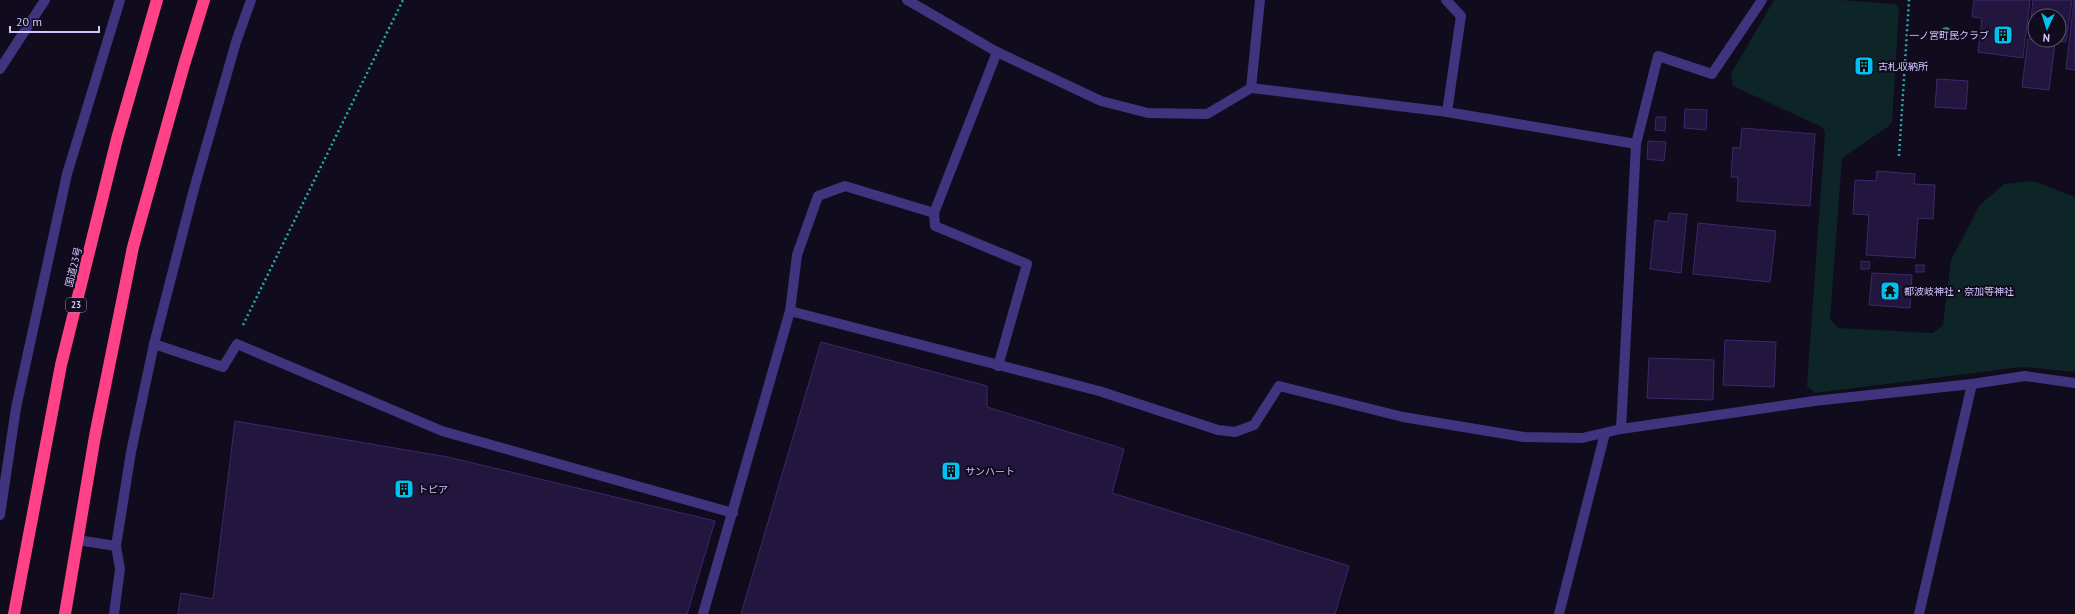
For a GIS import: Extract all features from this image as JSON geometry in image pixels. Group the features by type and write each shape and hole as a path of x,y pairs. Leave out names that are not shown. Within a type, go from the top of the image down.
{"highway":[{"name":"国道23号","path":"14,614 61,365 117,139 157,0"},
{"path":"65,614 77,540 133,247 184,65 204,0"}],"street":[{"path":"0,69 45,0"},
{"path":"0,515 16,408 67,174 120,0"},
{"path":"114,614 120,569 116,546 131,452 154,344 194,189 236,42 251,0"},
{"path":"907,0 997,52 1100,101 1148,113 1207,114 1251,88 1447,112 1636,144"},
{"path":"1251,88 1260,0"},
{"path":"1446,0 1461,16 1447,112"},
{"path":"1621,429 1636,144 1658,56 1712,74 1762,0"},
{"path":"997,52 934,213 935,226 1027,264 998,366"},
{"path":"702,614 790,311 797,254 818,196 845,186 934,213"},
{"path":"790,311 1098,391 1218,430 1235,432 1254,425 1280,386 1404,417 1524,437 1582,438 1621,429 1814,401 1972,384 2025,376 2075,383"},
{"path":"154,344 223,366 237,344 442,431 732,513"},
{"path":"1919,614 1972,384"},
{"path":"1559,614 1605,433"},
{"path":"77,540 116,546"}],"path":[{"path":"237,344 237,337 403,0"},
{"path":"1899,156 1909,0"}],"green space":[{"path":"1774,0 1841,0 1895,4 1899,9 1892,121 1889,126 1842,158 1830,319 1838,328 1933,333 1943,325 1951,260 1980,205 2004,184 2033,181 2075,197 2075,372 2025,367 1815,393 1807,386 1825,132 1822,127 1733,86 1731,74"}],"building":[{"name":"一ノ宮町民クラブ","path":"1974,0 2030,0 2029,8 2027,8 2027,25 2023,58 1978,52 1982,18 1972,17"},
{"path":"2033,0 2072,0 2067,35 2067,8 2032,8"},
{"path":"2075,0 2075,70 2066,69"},
{"path":"2027,47 2054,48 2049,90 2022,87"},
{"name":"古札収納所","path":"1862,63 1866,63 1866,69 1861,68"},
{"path":"1937,79 1968,81 1966,109 1935,107"},
{"path":"1685,109 1707,110 1706,130 1684,128"},
{"path":"1656,117 1666,117 1665,131 1655,130"},
{"path":"1742,128 1815,134 1810,206 1737,201 1738,177 1731,177 1733,147 1740,148"},
{"path":"1648,141 1666,142 1664,161 1647,159"},
{"path":"1877,171 1915,174 1914,184 1935,185 1933,219 1918,218 1915,258 1866,255 1869,215 1853,214 1855,180 1876,181"},
{"path":"1669,213 1687,214 1681,273 1650,269 1655,220 1668,222"},
{"path":"1698,223 1776,231 1770,282 1693,274"},
{"path":"1861,261 1870,262 1869,269 1861,269"},
{"path":"1916,265 1924,265 1924,272 1916,272"},
{"path":"1872,273 1912,275 1910,308 1869,305"},
{"path":"1725,340 1776,342 1774,387 1723,385"},
{"name":"サンハート","path":"821,342 987,386 987,407 1124,449 1112,493 1349,566 1335,614 741,614"},
{"path":"1649,358 1714,360 1713,400 1647,398"},
{"name":"トピア","path":"235,421 448,457 715,521 687,614 178,614 181,593 213,599"}],"place":[{"name":"一ノ宮町民クラブ","path":"2003,35"},
{"name":"古札収納所","path":"1864,66"},
{"name":"都波岐神社・奈加等神社","path":"1890,291"},
{"name":"サンハート","path":"951,471"},
{"name":"トピア","path":"404,489"}]}
